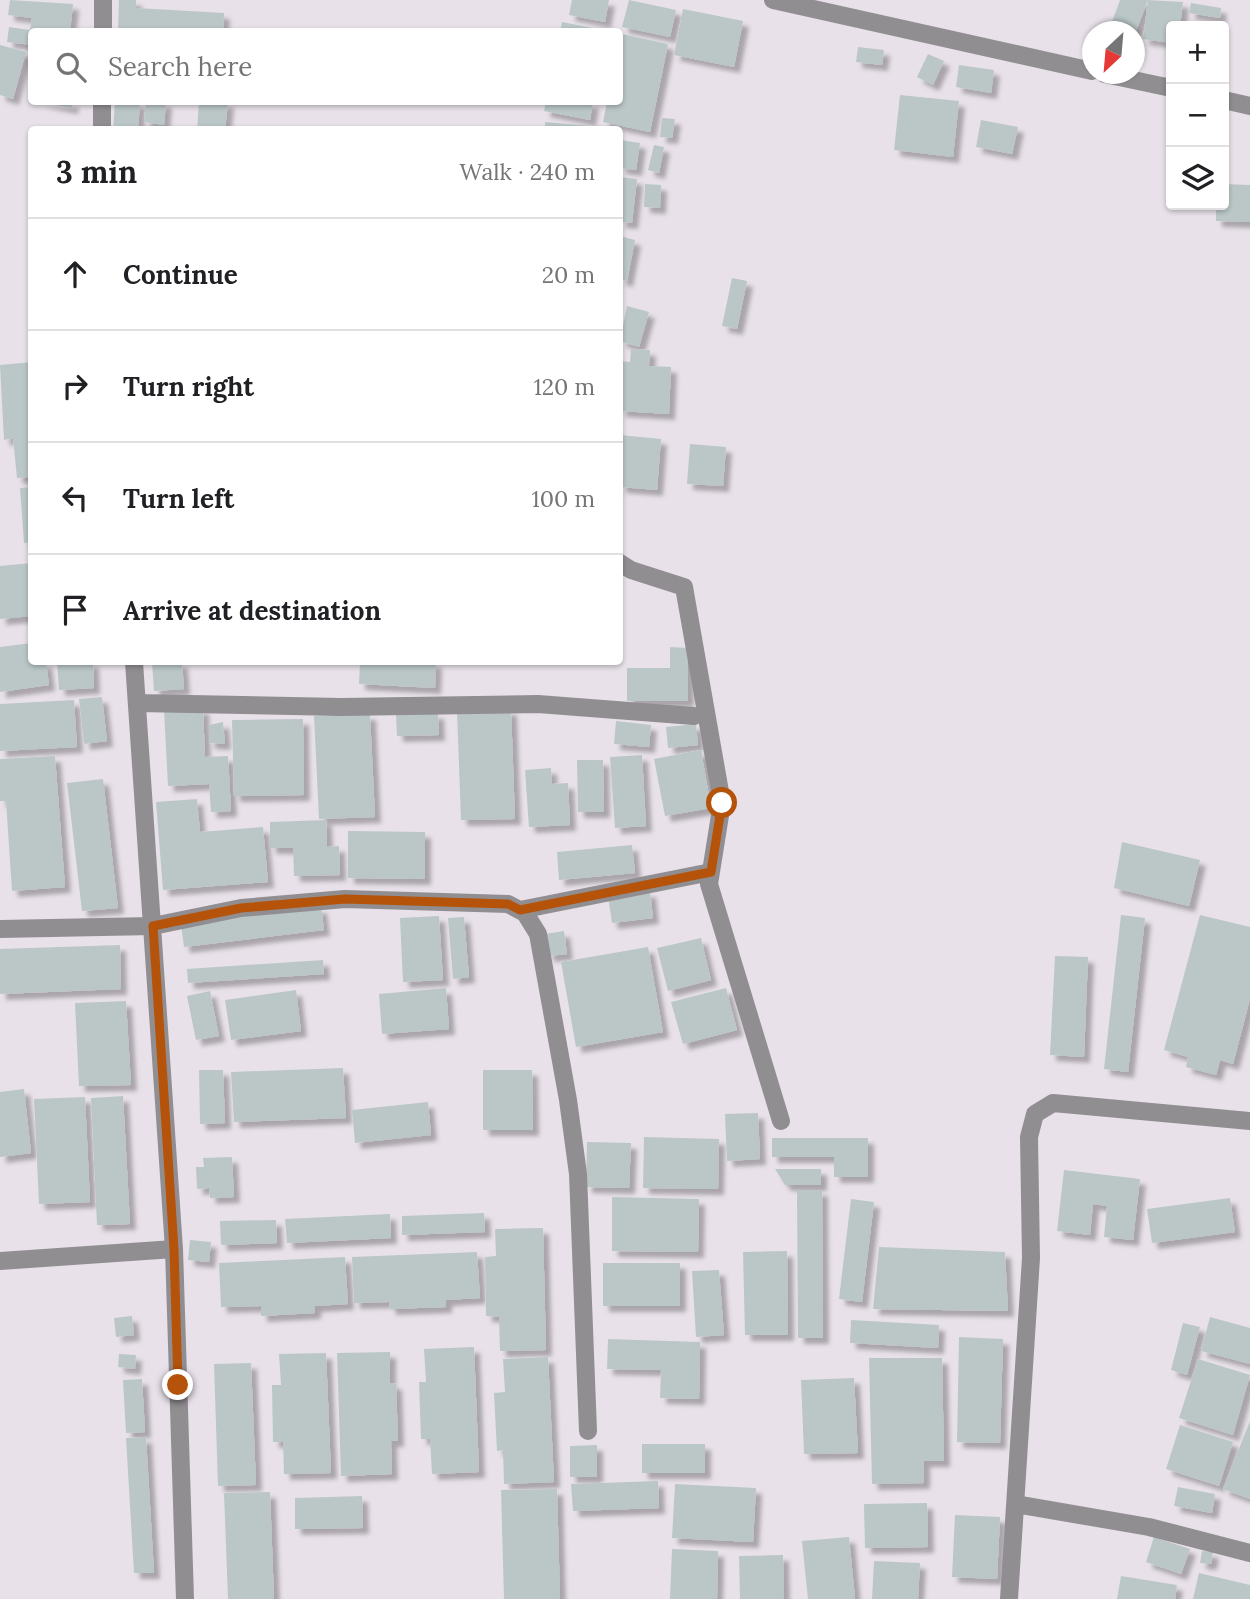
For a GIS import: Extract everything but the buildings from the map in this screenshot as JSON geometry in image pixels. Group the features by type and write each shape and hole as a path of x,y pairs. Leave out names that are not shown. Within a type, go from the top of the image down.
{"street":[{"path":"103,0 103,28"},
{"path":"773,0 1082,69"},
{"path":"1145,82 1166,87"},
{"path":"1229,101 1250,106"},
{"path":"102,105 102,126"},
{"path":"623,565 684,587 722,803 709,884 781,1121"},
{"path":"134,665 174,1249 185,1599"},
{"path":"138,704 341,707 538,704 694,716"},
{"path":"520,910 711,872"},
{"path":"0,929 153,926 241,908 345,899 508,904 525,913 538,934 568,1100 578,1174 588,1431"},
{"path":"1009,1599 1031,1258 1029,1137 1035,1114 1053,1103 1250,1121"},
{"path":"0,1261 174,1249"},
{"path":"1016,1504 1149,1527 1250,1553"}],"route":[{"path":"178,1385 174,1249 153,926 241,908 345,899 508,904 520,910 711,872 722,803"}]}
